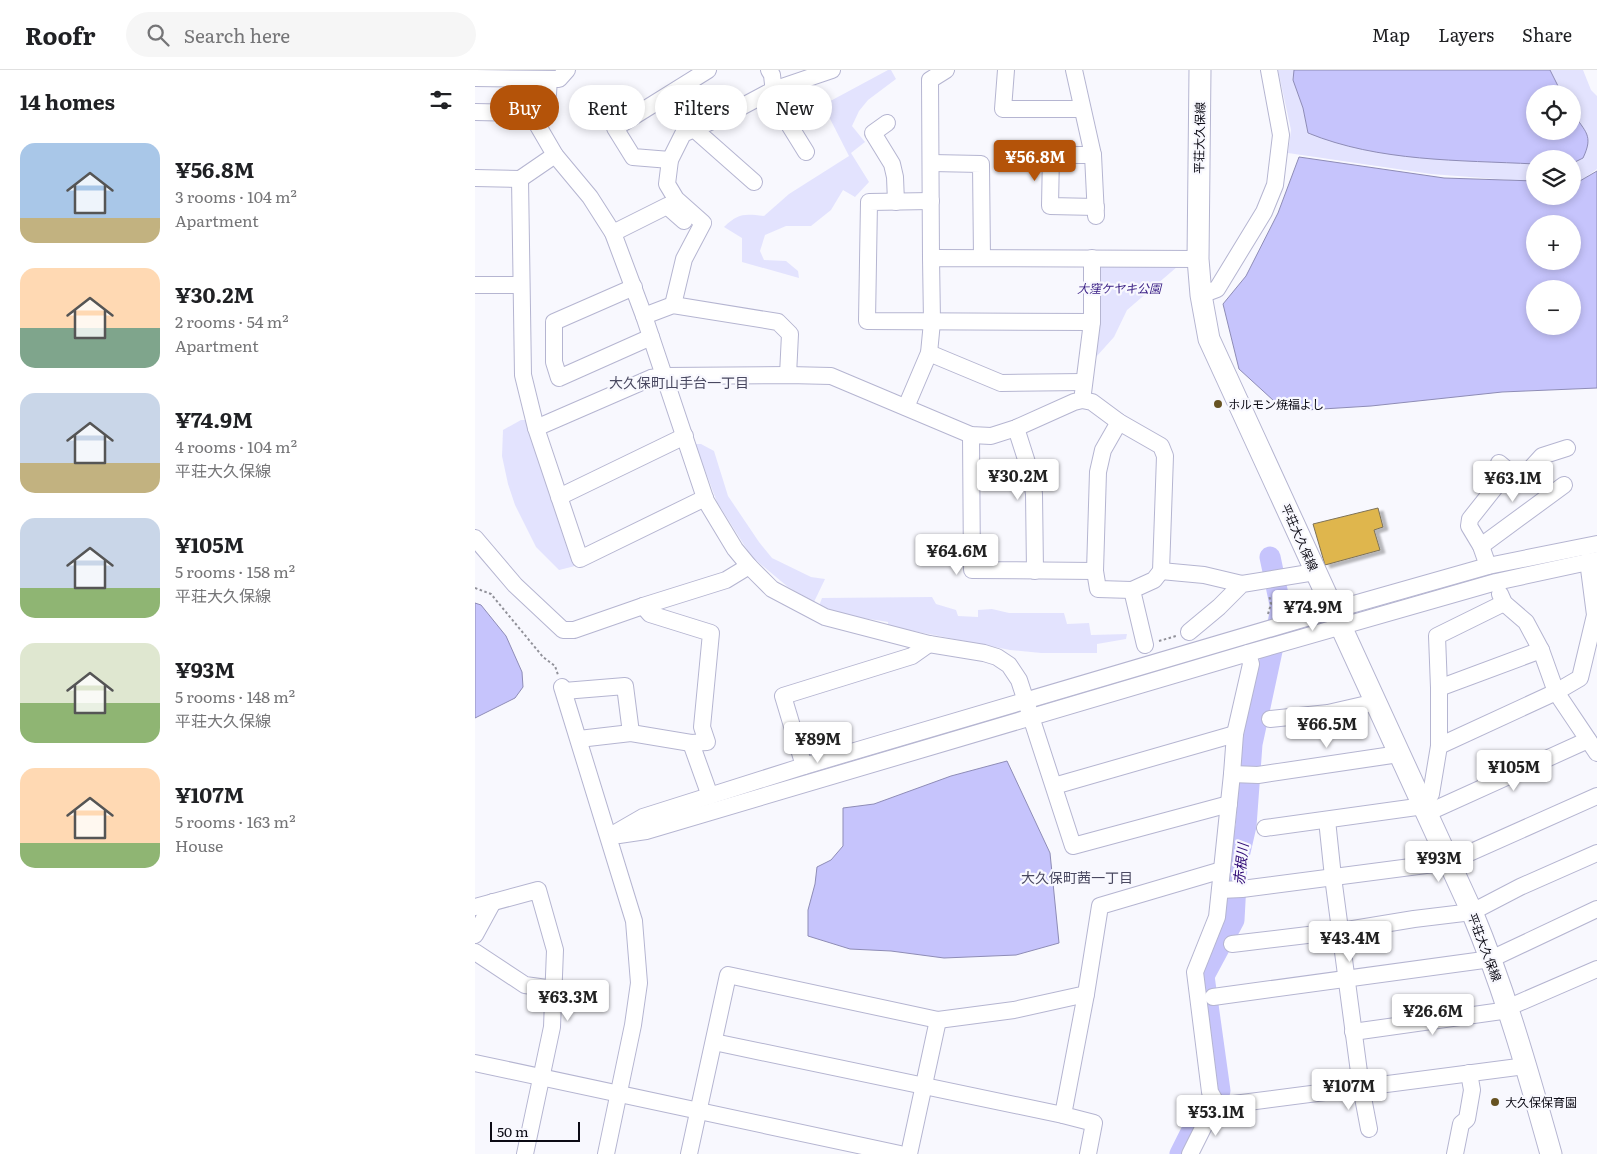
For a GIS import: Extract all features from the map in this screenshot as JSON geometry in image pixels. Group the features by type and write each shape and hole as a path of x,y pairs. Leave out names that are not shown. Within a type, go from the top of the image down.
{"main road":[{"name":"平荘大久保線","path":"1200,70 1198,259 1201,295 1209,339 1472,912 1509,1010 1551,1154"}],"street":[{"path":"475,78 559,79 567,70"},
{"path":"670,160 633,157 615,128 708,70"},
{"path":"769,70 772,75 773,85"},
{"path":"788,85 831,70"},
{"path":"906,407 929,353 932,322 930,80 946,70"},
{"path":"1006,70 1003,109 1082,109"},
{"path":"1074,70 1093,155 1096,211 1050,206 1051,155 1093,155"},
{"path":"1201,295 1217,289 1264,212 1275,185 1281,135 1269,70"},
{"path":"549,79 549,85"},
{"path":"475,112 490,112"},
{"path":"887,122 873,133 892,164 895,177 896,202"},
{"path":"540,130 555,155 590,198 613,233 634,286 705,498 735,549 772,589 825,618 929,644 984,653 997,657 1009,665 1019,680 1073,846 1229,804"},
{"path":"673,305 684,259 703,222 675,199 667,184 670,160 683,134 691,130"},
{"path":"694,130 754,182"},
{"path":"792,130 806,152"},
{"path":"475,178 520,179 555,155"},
{"path":"932,163 981,164 983,258"},
{"path":"520,179 523,375 536,428 580,559 705,498"},
{"path":"931,201 869,202 867,321 1092,322"},
{"path":"613,233 667,206 698,232"},
{"path":"931,258 1198,259"},
{"path":"1082,400 1092,322 1092,258"},
{"path":"475,285 521,285"},
{"path":"634,286 554,322 554,362 559,378 651,337"},
{"path":"644,316 673,305 778,322 790,334 788,375"},
{"path":"929,353 1001,383 1084,382"},
{"path":"536,428 651,378 664,376 831,376 971,435 991,436 1016,428 1074,402 1082,400 1092,402 1119,422 1161,446 1165,456 1161,570 1154,580 1131,590 1098,589 1095,571 1098,472 1103,450 1119,422"},
{"path":"1016,428 1031,475 1034,494 1035,570"},
{"path":"971,435 972,570 1095,571"},
{"path":"559,497 685,436"},
{"path":"1488,566 1481,546 1469,526 1470,519 1504,467 1517,478 1523,477 1542,456 1567,448"},
{"path":"1481,546 1564,485"},
{"path":"475,538 515,585 563,630 574,630 726,580 749,566"},
{"path":"609,836 643,817 803,766 1248,653 1337,618 1488,566 1597,544"},
{"path":"609,836 647,831 1029,709 1337,618 1592,560 1595,615 1580,678 1555,692 1439,746"},
{"path":"1161,570 1204,575 1241,584 1315,572"},
{"path":"1265,828 1425,810 1593,746 1555,692 1541,650 1526,622 1504,603 1496,582"},
{"path":"1189,632 1219,607 1241,584"},
{"path":"1131,590 1145,645"},
{"path":"1425,810 1431,794 1439,746 1437,636 1504,603"},
{"path":"579,739 631,733 691,743 707,742 702,726 711,633 650,614 643,606"},
{"path":"803,766 783,696 912,656 929,644"},
{"path":"1439,688 1541,650"},
{"path":"1218,1106 1210,1092 1195,972 1217,917 1235,734 1251,664 1248,653"},
{"path":"606,1154 633,1025 639,983 635,921 563,689 625,686 631,733"},
{"path":"1270,719 1327,714 1377,702"},
{"path":"1054,786 1235,734"},
{"path":"691,743 710,796"},
{"path":"1232,774 1258,775 1399,754"},
{"path":"1220,890 1449,862 1597,796"},
{"path":"1327,820 1353,1032 1369,1129"},
{"path":"1233,944 1341,931 1414,918 1472,912 1520,887 1597,853"},
{"path":"1063,1114 1086,994 1100,906 1222,870"},
{"path":"475,907 538,890 555,950 552,1027 525,1154"},
{"path":"475,936 493,902"},
{"path":"1213,997 1491,959 1597,909"},
{"path":"475,952 525,985 554,988"},
{"path":"1353,1032 1509,1010 1514,1005 1597,968"},
{"path":"689,1154 728,975 938,1020 1014,1010 1086,994"},
{"path":"909,1154 938,1020"},
{"path":"714,1042 1063,1114 1094,1123 1088,1154"},
{"path":"1190,1154 1205,1124 1218,1106 1526,1066"},
{"path":"476,1067 541,1078 699,1110 900,1154"},
{"path":"1455,1154 1461,1124 1467,1118 1472,1090 1469,1073"}],"path":[{"path":"1265,580 1271,604 1267,618"},
{"path":"475,588 491,594 543,657 555,666"},
{"path":"1145,645 1189,632"}],"green space":[{"path":"888,70 891,70 896,79 868,100 859,111 852,126 865,142 851,153 869,182 855,197 843,190 831,210 811,226 786,226 765,235 760,251 764,260 786,261 798,271 799,278 742,262 742,238 724,227 738,217 764,216 789,194 849,156 832,123 832,100"},
{"path":"1278,70 1294,70 1293,80 1303,108 1308,134 1426,158 1526,164 1526,181 1431,174 1288,153 1291,130"},
{"path":"1550,70 1583,70 1591,90 1597,96 1597,169 1581,181 1581,159 1583,158 1587,134 1581,125 1581,85 1558,85"},
{"name":"大窪ケヤキ公園","path":"1101,265 1178,266 1127,310 1114,337 1096,357 1098,270"},
{"path":"521,420 526,420 559,506 575,566 559,570 536,547 515,505 502,456 503,430"},
{"path":"695,444 701,444 714,451 728,496 772,558 811,577 825,579 814,602 788,587 751,556 717,502"},
{"path":"932,597 936,604 956,610 958,616 978,617 978,610 992,609 1009,613 1064,613 1067,624 1089,623 1091,635 1127,634 1126,639 1097,644 1097,653 1041,653 1010,650 888,626 888,622 844,615 819,606 822,598"}],"water":[{"path":"1294,70 1550,70 1558,85 1526,85 1526,140 1581,140 1581,125 1587,134 1588,144 1581,159 1581,150 1526,150 1526,164 1420,158 1363,150 1308,133 1303,108 1293,80"},
{"path":"1299,157 1444,178 1526,181 1526,205 1581,205 1581,180 1597,171 1597,388 1502,392 1371,406 1306,410 1274,401 1239,369 1223,304 1246,276 1278,213"},
{"path":"475,603 481,605 506,636 522,672 523,687 515,698 475,718"},
{"path":"1007,761 1050,853 1059,943 1016,955 944,958 891,951 850,949 808,936 808,910 815,884 817,867 831,860 843,846 843,808 874,804 951,776"}],"building":[{"path":"1378,508 1383,527 1374,530 1380,550 1325,565 1313,524"}],"waterway":[{"name":"赤根川","path":"1180,1154 1191,1132 1220,1091 1204,976 1234,920 1237,865 1246,826 1252,744 1281,609 1270,557"}],"place":[{"name":"ホルモン焼福よし","path":"1218,404"},
{"name":"大久保保育園","path":"1495,1102"}],"district":[{"name":"大久保町山手台一丁目","path":"679,382"},
{"name":"大久保町茜一丁目","path":"1077,877"}]}
